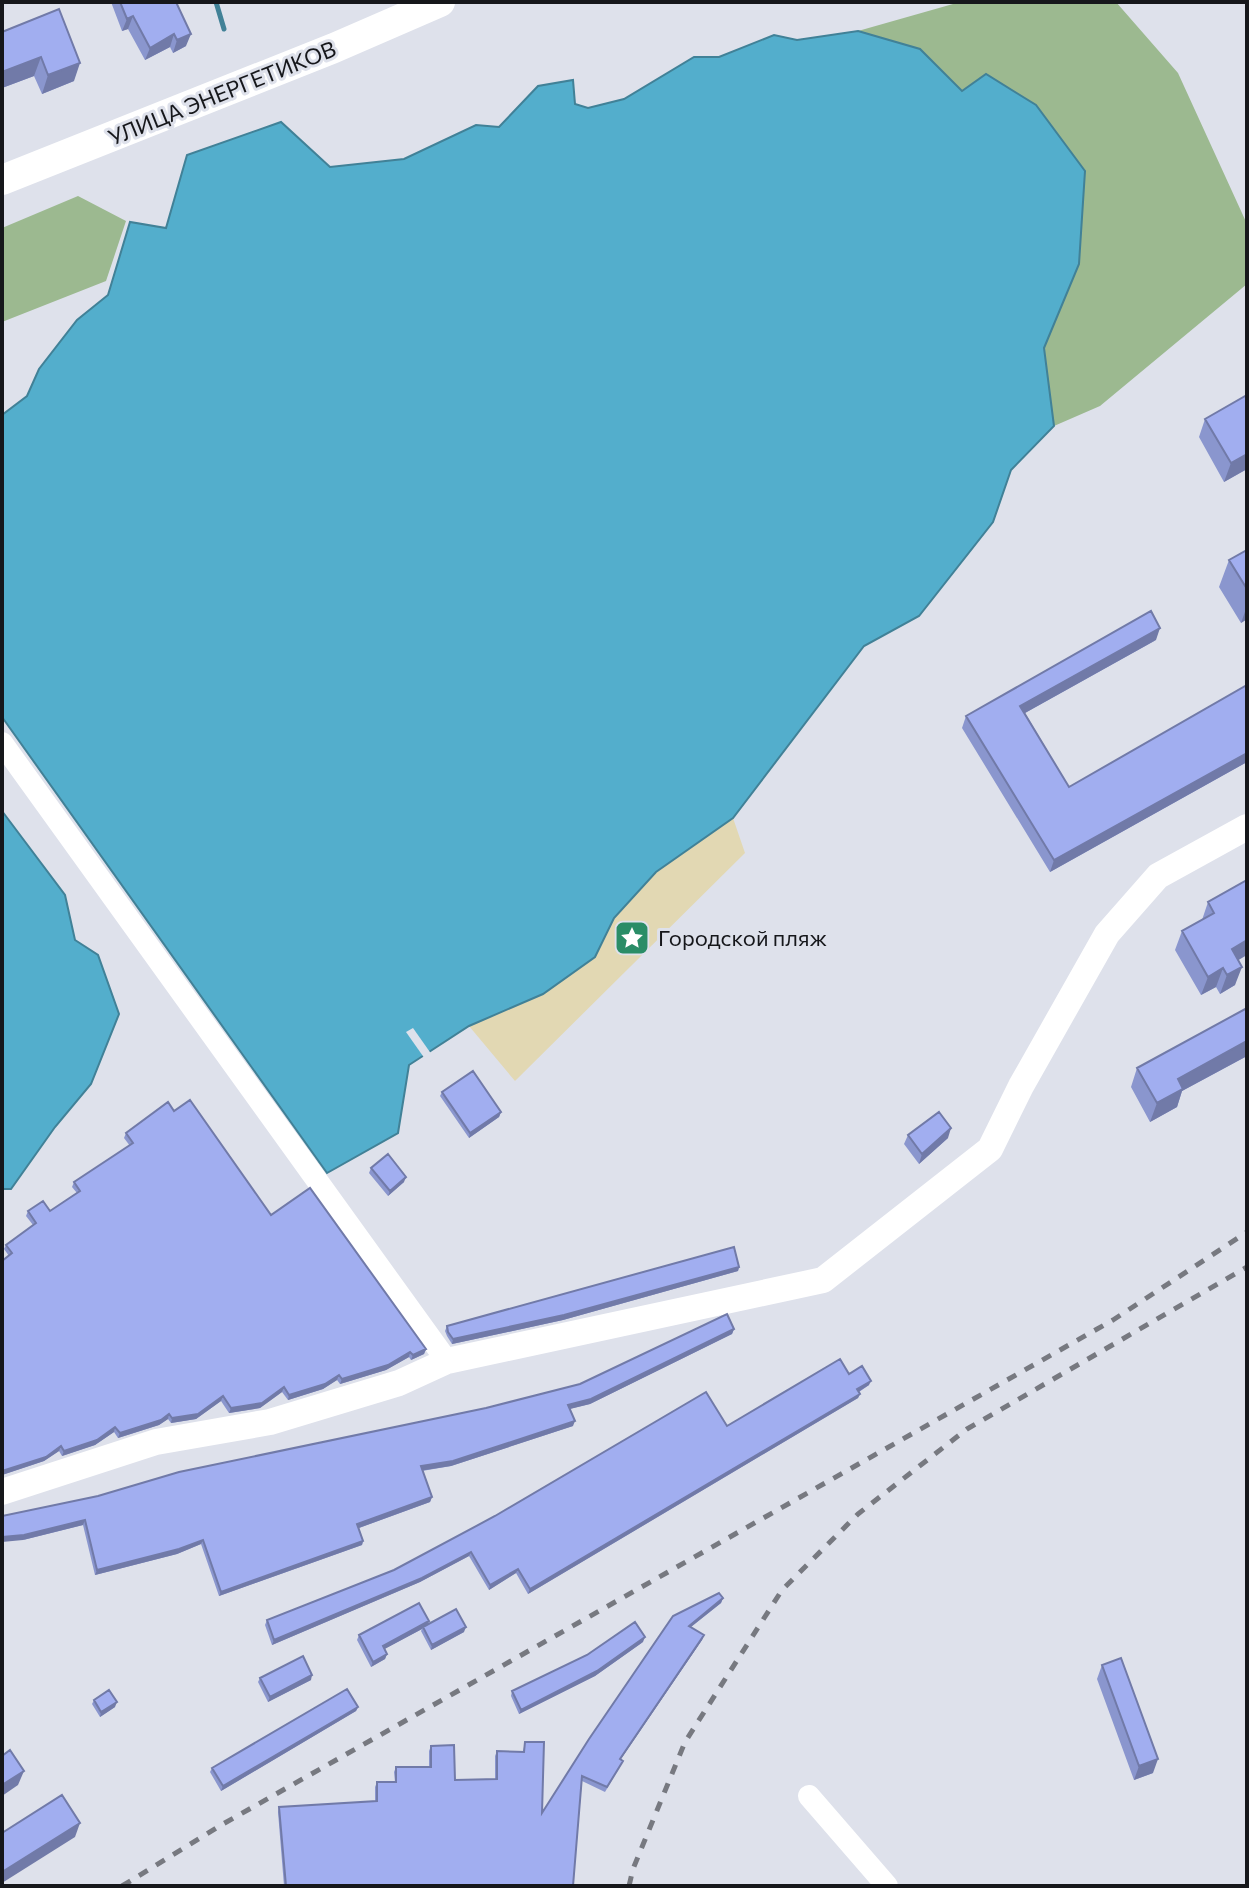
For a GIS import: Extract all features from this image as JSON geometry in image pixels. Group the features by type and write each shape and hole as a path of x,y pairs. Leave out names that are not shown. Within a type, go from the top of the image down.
{"main road":[{"name":"УЛИЦА ЭНЕРГЕТИКОВ","path":"2,180 334,48 440,2"}],"street":[{"path":"2,743 447,1361"},
{"path":"2,1492 156,1442 270,1422 399,1383 447,1361 823,1280 990,1149 1021,1086 1107,934 1158,876 1247,827"},
{"path":"809,1796 887,1886"}],"green space":[{"path":"960,2 1116,2 1178,73 1247,224 1247,284 1100,406 1054,426 1044,348 1079,264 962,91 920,49 858,31"},
{"path":"78,196 126,221 106,281 2,322 2,228"}],"sand":[{"name":"Городской пляж","path":"733,818 745,853 515,1081 469,1026 543,994 595,957 614,918 656,872"}],"water":[{"path":"858,31 920,49 962,91 986,74 1036,105 1085,171 1079,264 1044,348 1054,426 1011,470 993,522 919,616 864,646 733,818 656,872 614,918 595,957 543,994 469,1026 409,1065 398,1133 327,1173 2,717 2,415 27,396 39,369 77,320 108,295 130,222 166,228 187,155 281,122 330,167 404,159 476,125 499,127 538,86 573,80 575,104 588,108 624,99 694,57 719,57 774,35 797,40"},
{"path":"2,811 65,895 75,940 98,955 119,1014 91,1084 55,1127 11,1189 2,1189"}],"pier":[{"path":"413,1028 432,1055 425,1059 406,1032"}],"building":[{"path":"120,2 176,2 191,34 177,40 174,34 150,48 133,16 127,19"},
{"path":"59,9 80,63 48,75 41,57 2,72 2,32"},
{"path":"1247,395 1247,454 1231,463 1205,419"},
{"path":"1247,550 1247,589 1229,560"},
{"path":"1151,611 1160,628 1020,706 1069,787 1247,685 1247,753 1054,860 966,716"},
{"path":"1247,880 1247,940 1232,949 1242,967 1227,975 1223,968 1208,977 1182,931 1214,913 1208,902"},
{"path":"1247,1008 1247,1041 1178,1079 1183,1089 1157,1103 1137,1068"},
{"path":"473,1071 501,1112 470,1133 442,1092"},
{"path":"190,1100 271,1215 310,1188 426,1349 413,1355 410,1352 388,1365 342,1379 339,1375 325,1384 289,1395 284,1387 262,1403 231,1408 223,1396 198,1414 172,1418 169,1414 161,1420 120,1433 115,1427 97,1440 64,1451 61,1446 46,1457 2,1471 2,1261 12,1253 6,1245 36,1223 28,1211 43,1201 50,1211 80,1191 74,1182 133,1143 126,1133 168,1102 174,1111"},
{"path":"939,1112 951,1128 922,1154 908,1135"},
{"path":"388,1154 406,1177 390,1191 371,1168"},
{"path":"734,1247 739,1267 564,1315 453,1339 448,1332 447,1326"},
{"path":"727,1314 734,1329 591,1399 568,1405 575,1421 453,1461 421,1466 432,1497 357,1524 363,1541 221,1592 203,1540 97,1570 85,1520 24,1535 2,1537 2,1516 98,1496 179,1472 486,1408 580,1384"},
{"path":"840,1359 849,1374 862,1366 871,1381 857,1389 860,1394 530,1589 518,1569 490,1585 471,1552 422,1578 274,1640 267,1620 394,1570 495,1516 706,1392 727,1426"},
{"path":"719,1593 723,1598 689,1626 704,1635 620,1759 623,1761 607,1787 582,1776 573,1886 286,1886 279,1807 377,1801 377,1782 396,1782 396,1767 431,1767 431,1746 454,1745 455,1780 497,1779 497,1751 524,1752 525,1742 544,1742 542,1813 673,1616"},
{"path":"419,1603 429,1621 383,1646 387,1654 373,1662 359,1635"},
{"path":"456,1609 466,1627 432,1645 423,1627"},
{"path":"635,1622 645,1637 597,1671 521,1710 512,1691 587,1655"},
{"path":"303,1656 312,1675 270,1697 260,1678"},
{"path":"1121,1658 1158,1759 1139,1766 1102,1665"},
{"path":"347,1689 358,1707 223,1786 212,1768"},
{"path":"109,1690 117,1702 101,1712 94,1700"},
{"path":"10,1750 24,1771 2,1785 2,1756"},
{"path":"62,1795 80,1823 2,1872 2,1833"}],"waterway":[{"path":"216,2 224,29"}],"railway":[{"path":"122,1886 223,1824 1113,1320 1247,1232"},
{"path":"629,1886 633,1869 685,1742 782,1590 858,1514 967,1429 1247,1267"}],"place":[{"name":"Городской пляж","path":"632,938"}]}
